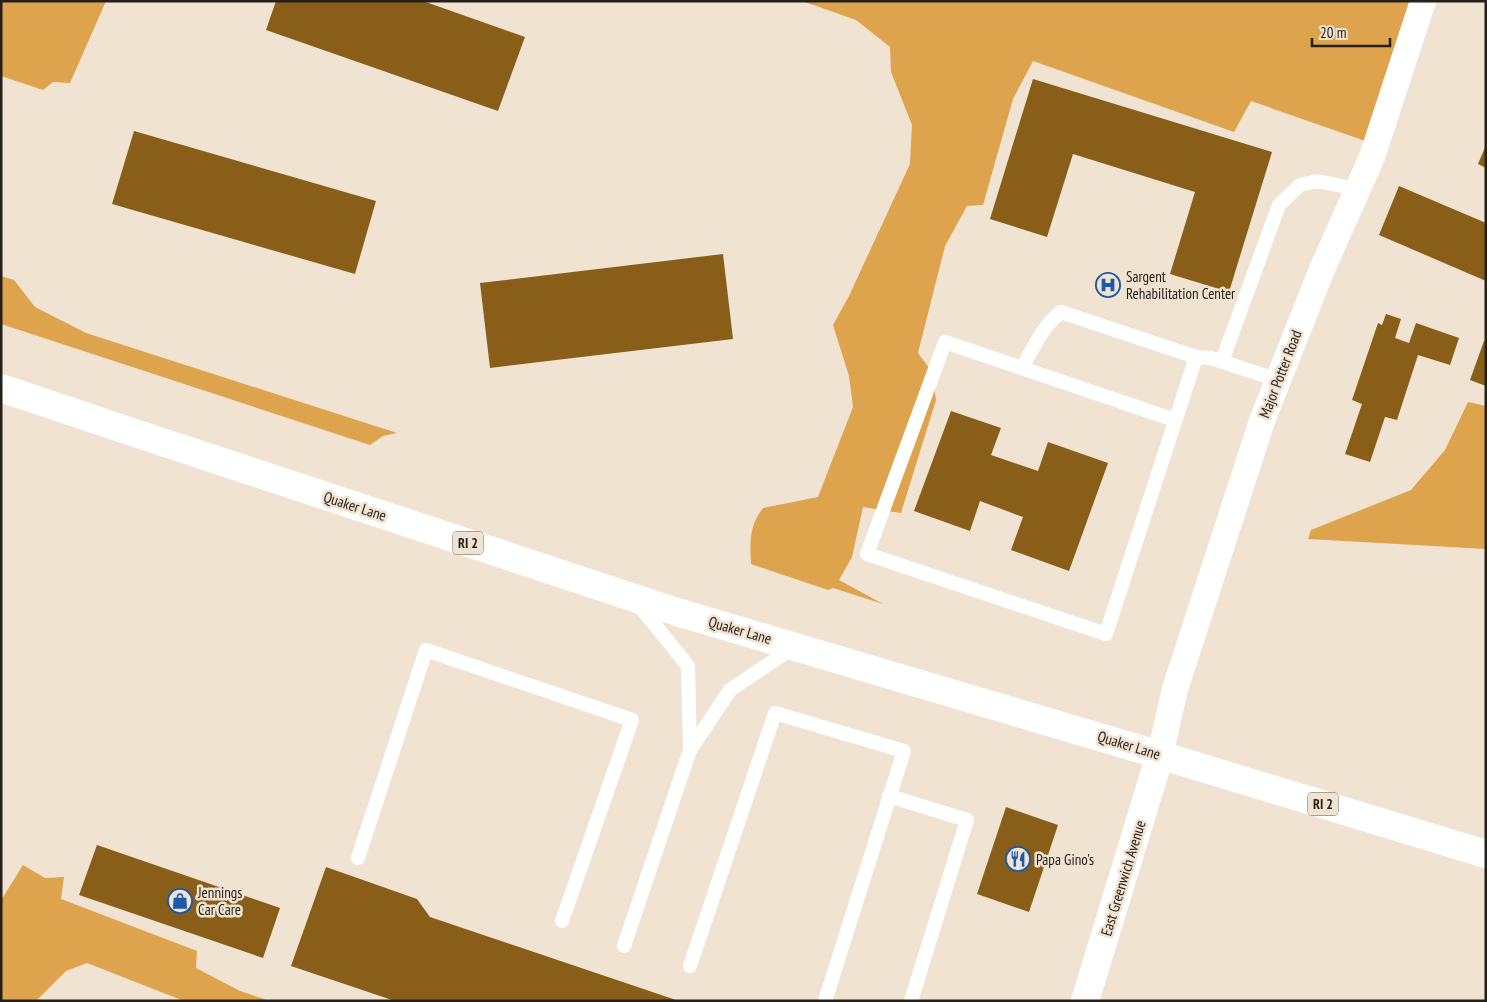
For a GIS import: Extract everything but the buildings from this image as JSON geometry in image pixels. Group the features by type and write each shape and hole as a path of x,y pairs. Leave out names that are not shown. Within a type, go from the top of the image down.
{"main road":[{"name":"Quaker Lane","path":"1,388 150,439 677,612 1486,854"},
{"name":"East Greenwich Avenue","path":"1086,1001 1160,755"}],"street":[{"name":"Major Potter Road","path":"1160,755 1175,689 1263,418 1323,267 1372,157 1423,1"}],"lane":[{"path":"1222,361 1279,205 1300,185 1317,181 1357,190"},
{"path":"1022,368 1043,333 1061,312 1196,357 1222,361 1278,380"},
{"path":"1175,420 945,342 867,554 1106,634 1196,357"},
{"path":"632,597 688,666 690,750"},
{"path":"624,946 690,750 730,690 795,646"},
{"path":"358,858 426,650 632,720 562,921"},
{"path":"690,966 775,713 904,751 825,1001"},
{"path":"890,796 967,820 911,1001"}],"shaded area":[{"path":"1,1 106,1 70,83 53,82 43,90 1,76"},
{"path":"802,1 1421,1 1371,143 1251,101 1234,132 1033,61 1013,99 983,205 967,206 945,246 918,353 932,372 936,400 901,513 863,507 852,557 839,580 883,604 833,588 828,590 751,564 753,528 763,508 818,497 853,407 849,376 833,325 849,296 910,164 912,125 891,72 890,47 856,20"},
{"path":"1,276 14,280 35,307 86,333 397,433 383,436 370,445 1,324"},
{"path":"1468,402 1486,406 1486,549 1308,539 1311,530 1411,490 1445,450"},
{"path":"23,865 45,878 64,877 61,899 197,951 196,968 240,991 270,1001 184,1001 87,963 66,971 36,1001 1,1001 1,896 3,897"}],"place":[{"name":"Sargent Rehabilitation Center","path":"1108,285"},
{"name":"Papa Gino's","path":"1018,859"},
{"name":"Jennings Car Care","path":"180,901"}]}
